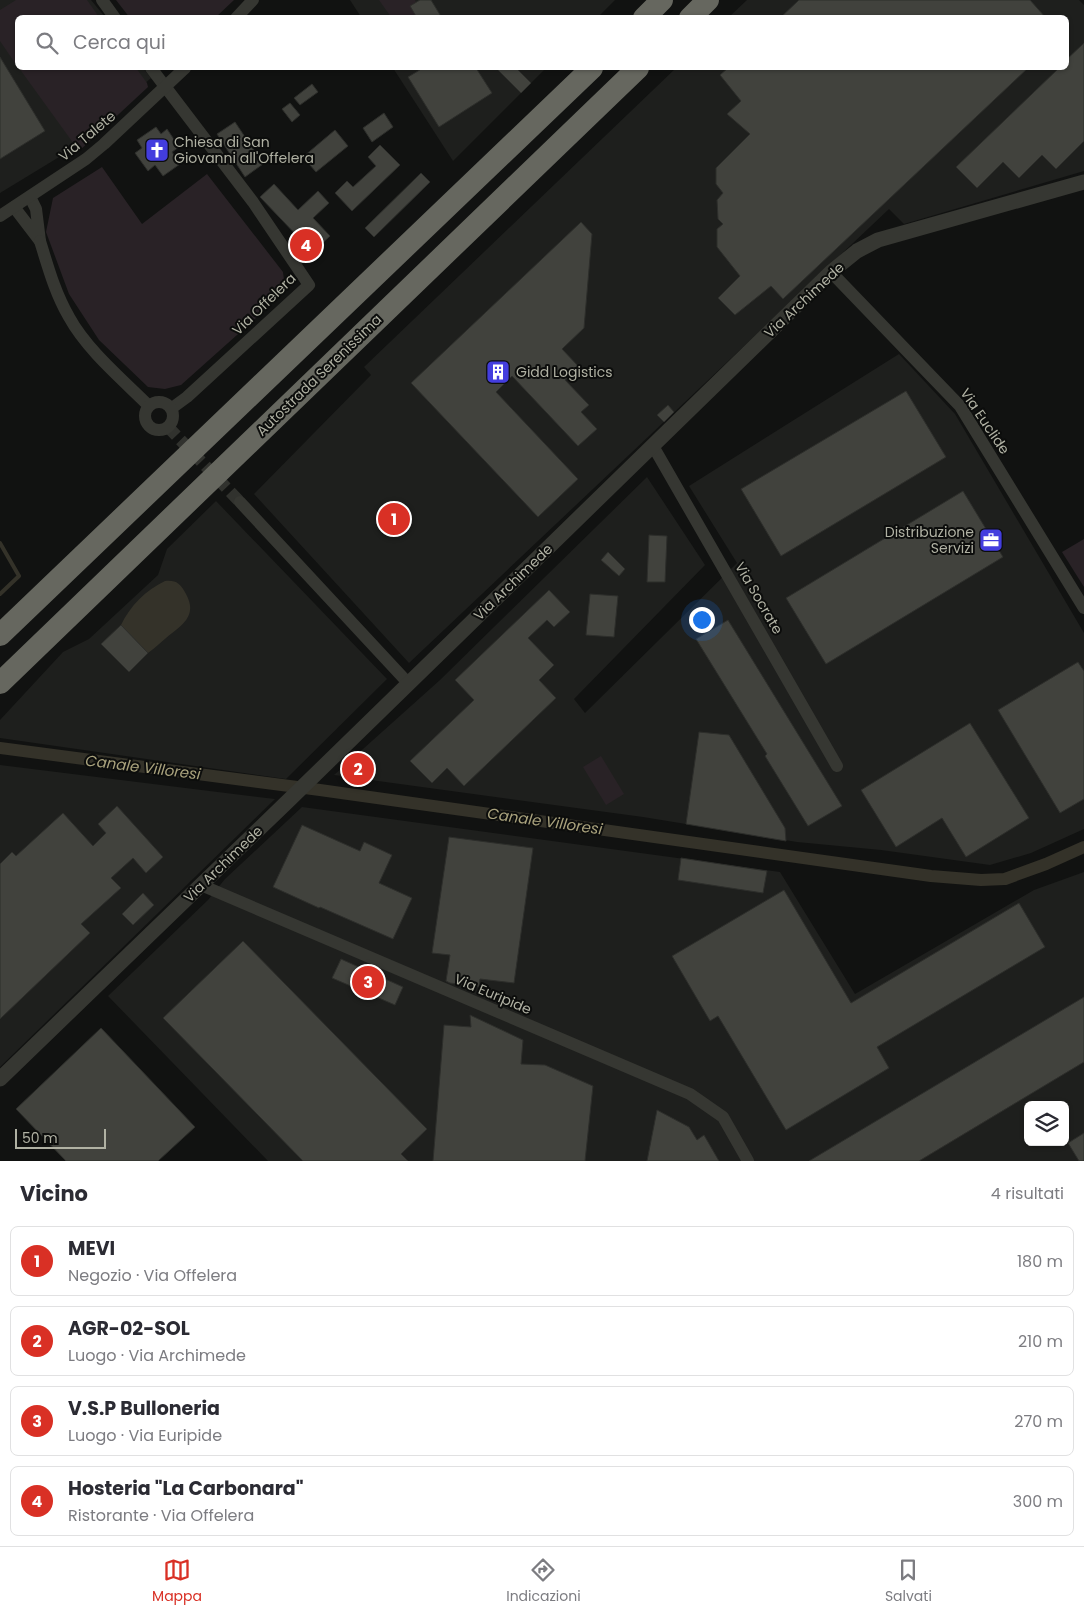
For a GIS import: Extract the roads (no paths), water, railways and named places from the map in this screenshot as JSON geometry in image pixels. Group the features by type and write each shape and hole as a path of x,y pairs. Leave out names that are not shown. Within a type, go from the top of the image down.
{"highway":[{"path":"647,15 662,0"},
{"path":"693,15 708,0"},
{"path":"0,635 590,70"},
{"name":"Autostrada Serenissima","path":"0,683 636,70"}],"street":[{"path":"102,0 113,15"},
{"path":"239,15 253,0"},
{"name":"Via Offelera","path":"152,70 253,202 310,285 187,397 172,408"},
{"name":"Via Talete","path":"0,216 97,150 183,70"},
{"name":"Via Archimede","path":"0,1079 288,802 831,272 857,251 878,240 1084,182"},
{"path":"30,197 36,209 40,241 56,292 69,318 92,348 148,406"},
{"path":"14,207 40,241"},
{"name":"Via Euclide","path":"831,272 960,406 1084,608"},
{"path":"165,402 172,408 174,416 171,424 160,430 150,427 147,424 145,415 148,406 152,403 165,402"},
{"name":"Via Socrate","path":"653,446 838,766"},
{"path":"240,502 409,684"},
{"name":"Via Euripide","path":"201,885 690,1094 723,1117 748,1161"}],"waterway":[{"path":"0,543 19,576 0,594"},
{"name":"Canale Villoresi","path":"0,748 320,790 931,876 981,880 1005,879 1084,847"}],"tunnel":[{"path":"168,427 240,502"}],"place":[{"name":"Chiesa di San Giovanni all'Offelera","path":"157,150"},
{"name":"Hosteria \"La Carbonara\"","path":"306,245"},
{"name":"Gidd Logistics","path":"498,372"},
{"name":"MEVI","path":"394,519"},
{"name":"Distribuzione Servizi","path":"991,540"},
{"name":"AGR-02-SOL","path":"358,769"},
{"name":"V.S.P Bulloneria","path":"368,982"}]}
